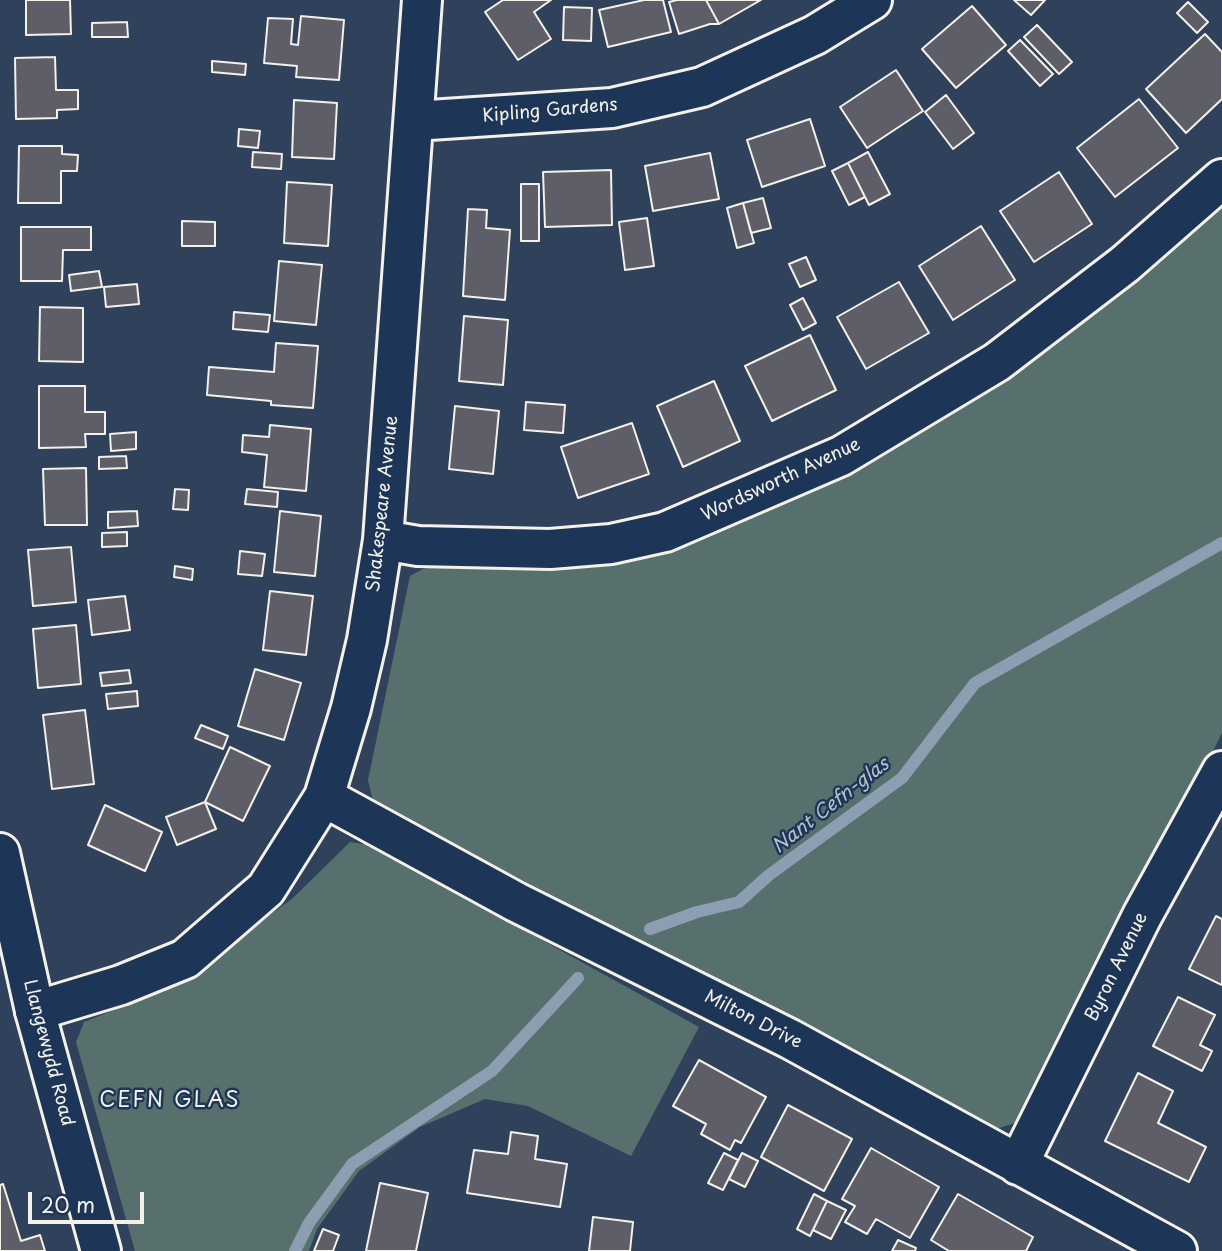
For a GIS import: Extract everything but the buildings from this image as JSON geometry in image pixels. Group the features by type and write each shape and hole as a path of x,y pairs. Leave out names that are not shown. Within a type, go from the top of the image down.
{"street":[{"name":"Shakespeare Avenue","path":"35,1011 121,985 185,959 266,889 324,797 351,708 367,640 383,540 422,0"},
{"name":"Kipling Gardens","path":"414,121 612,108 702,87 815,35 872,0"},
{"name":"Wordsworth Avenue","path":"383,540 418,546 550,549 611,544 665,532 841,457 997,362 1125,264 1222,180"},
{"name":"Byron Avenue","path":"1018,1165 1142,916 1222,771"},
{"name":"Milton Drive","path":"324,797 516,902 790,1038 1177,1251"},
{"name":"Llangewydd Road","path":"0,853 35,1011 102,1251"}],"green space":[{"path":"1222,199 1222,733 1033,1109 1015,1123 996,1129 733,992 701,970 502,870 373,801 368,780 410,576 423,569 438,566 566,569 621,563 691,536"},
{"path":"350,842 370,845 699,1027 631,1156 528,1106 485,1099 420,1127 359,1171 317,1229 309,1251 135,1251 76,1042 84,1022 165,990 292,899"}],"waterway":[{"name":"Nant Cefn-glas","path":"650,929 697,912 739,902 769,875 902,778 975,683 1222,543"},
{"name":"Nant Cefn-glas","path":"295,1251 309,1223 352,1164 492,1071 578,978"}],"district":[{"name":"CEFN GLAS","path":"170,1101"}]}
